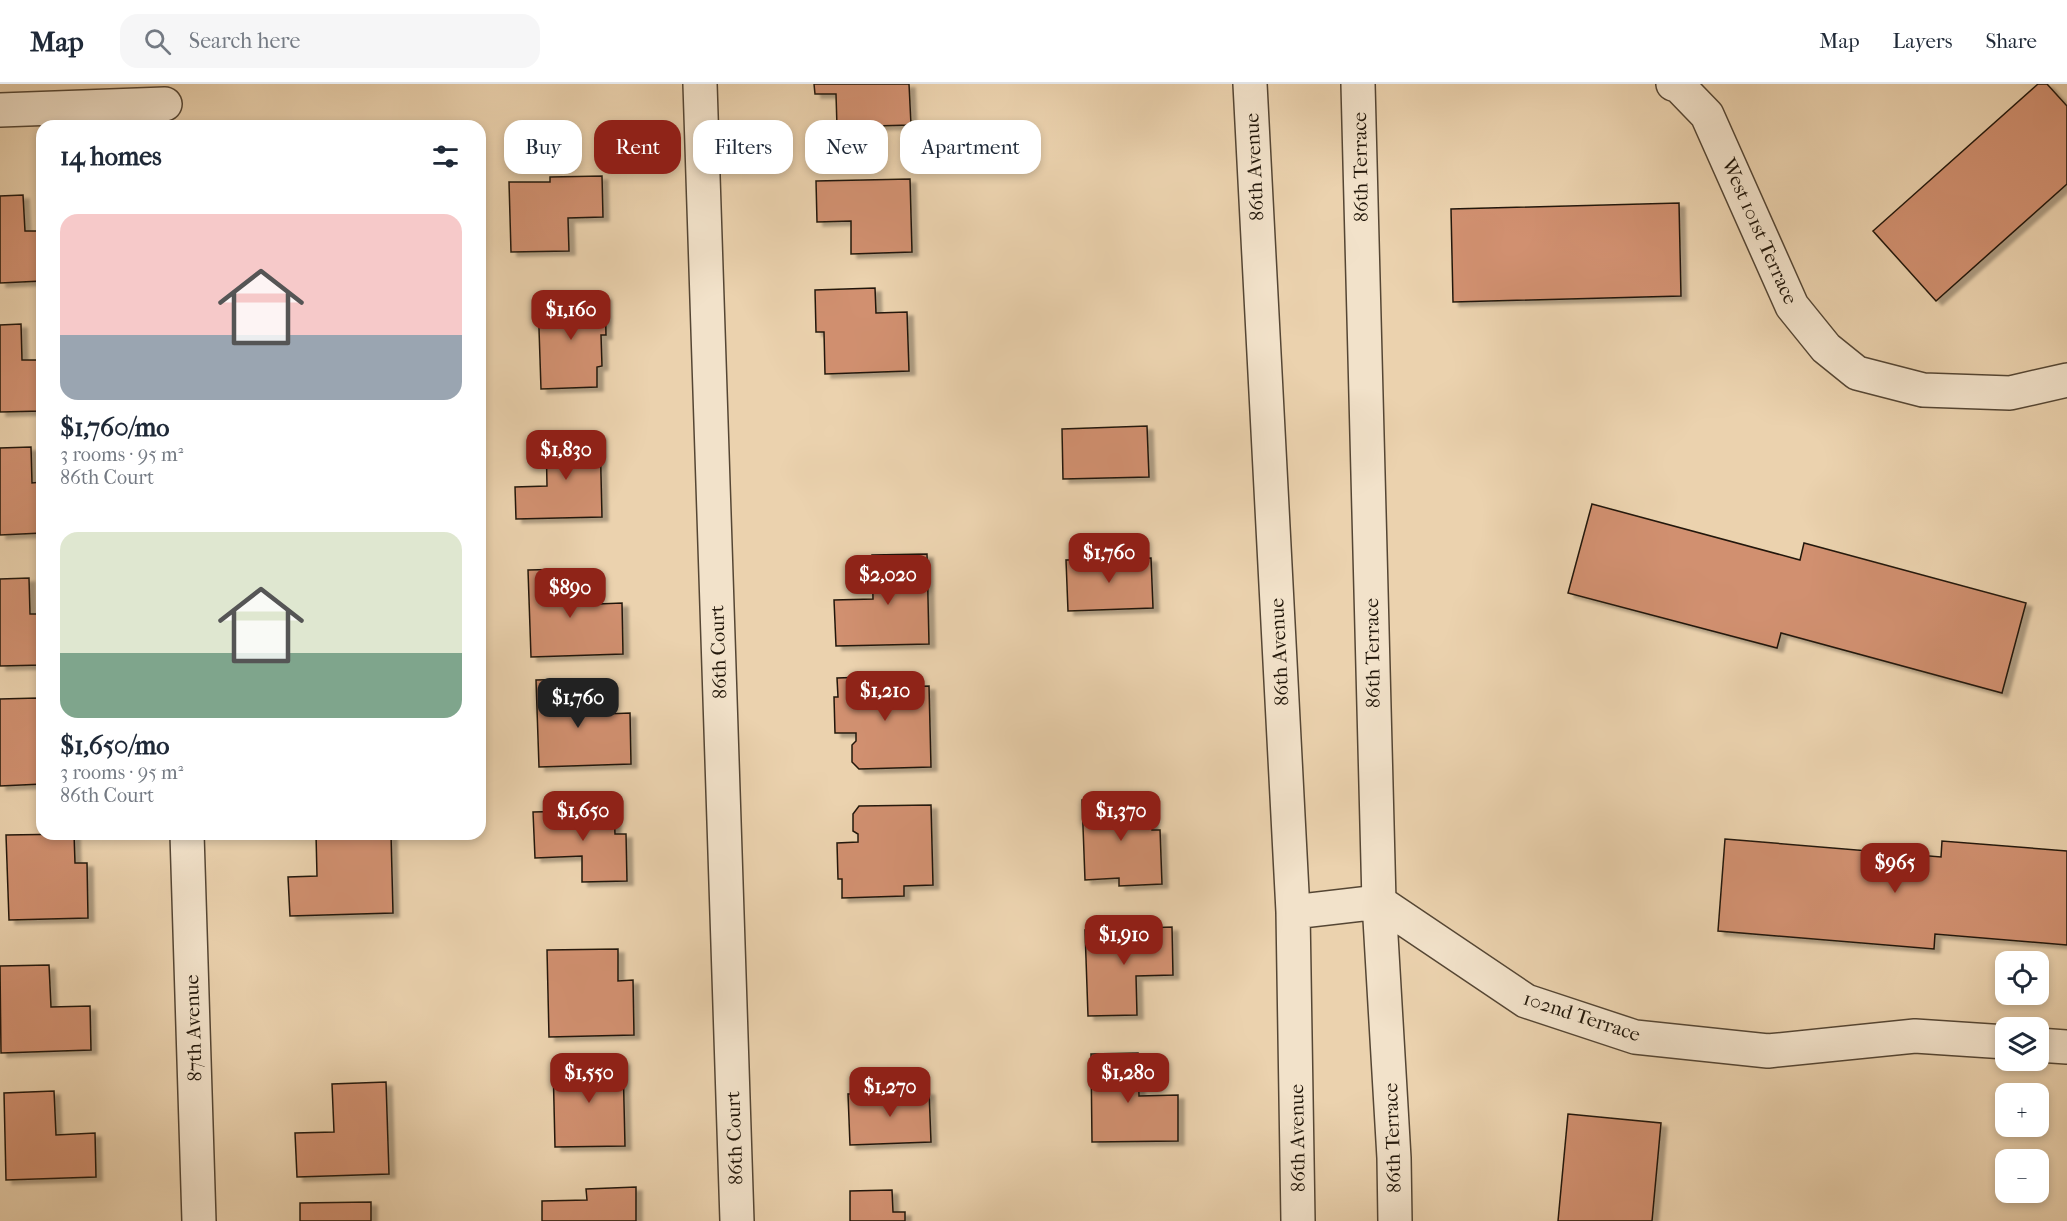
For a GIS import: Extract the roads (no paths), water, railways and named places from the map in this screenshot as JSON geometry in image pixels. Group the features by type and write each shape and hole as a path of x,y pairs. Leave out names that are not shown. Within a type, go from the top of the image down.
{"street":[{"name":"86th Court","path":"700,84 737,1221"},
{"name":"86th Avenue","path":"1250,84 1293,912 1298,1221"},
{"name":"86th Terrace","path":"1358,84 1378,902 1394,1158 1395,1221"},
{"name":"West 101st Terrace","path":"1674,84 1679,86 1707,115 1792,306 1826,348 1857,373 1923,390 2010,393 2067,380"},
{"path":"0,110 165,105"},
{"name":"87th Avenue","path":"187,840 199,1221"},
{"path":"1293,912 1378,902"},
{"name":"102nd Terrace","path":"1378,902 1526,1001 1635,1037 1768,1051 1915,1036 1995,1041"},
{"path":"2049,1046 2067,1047"}]}
